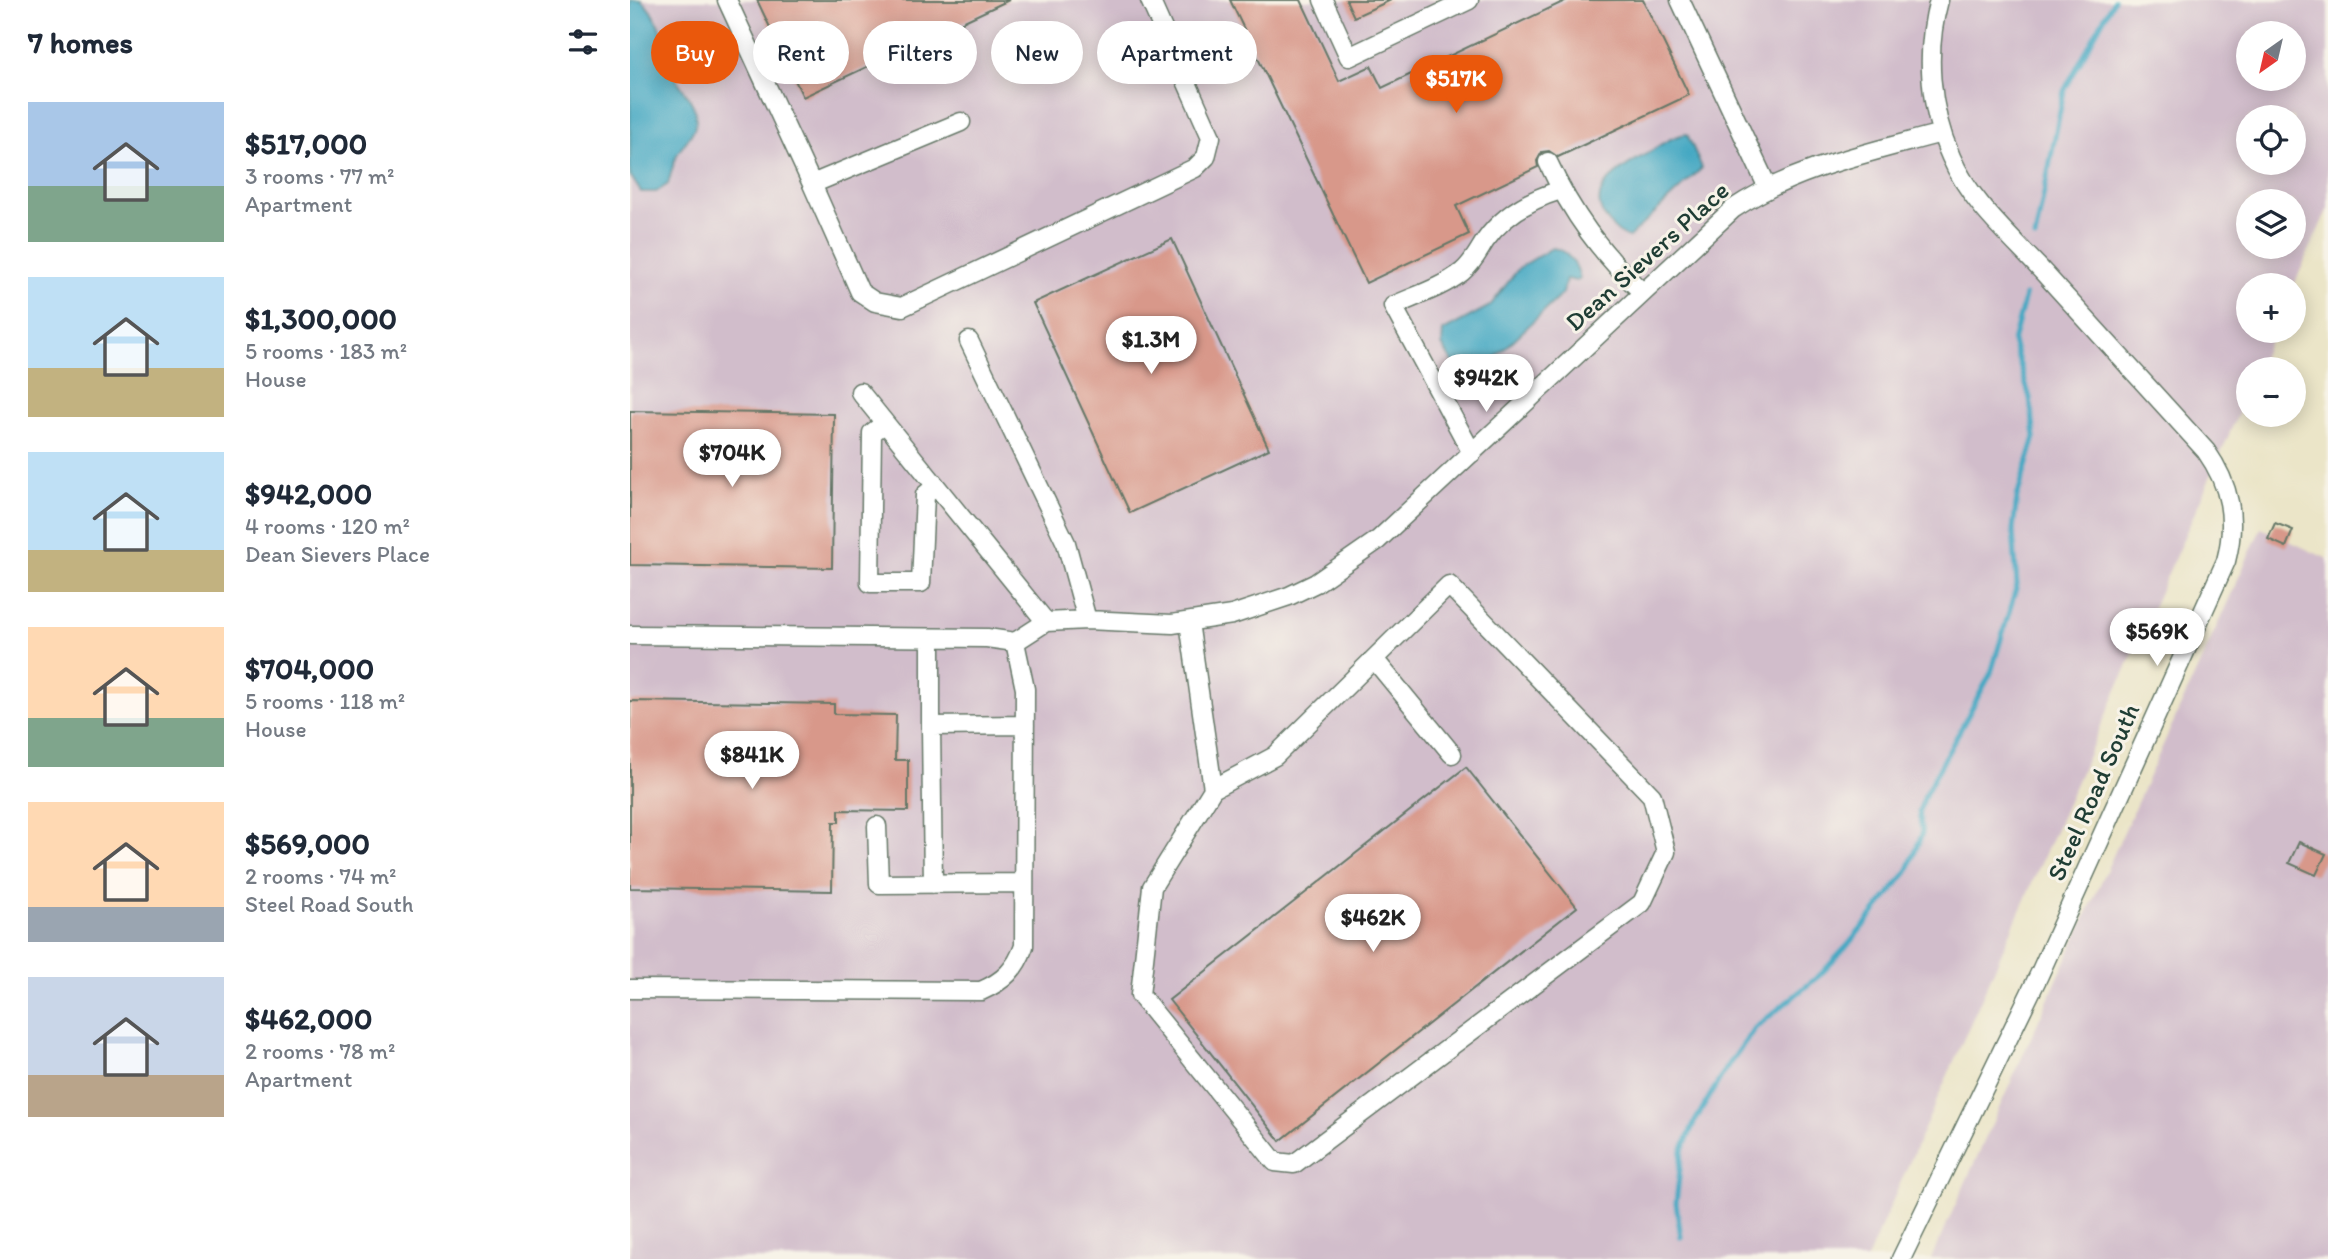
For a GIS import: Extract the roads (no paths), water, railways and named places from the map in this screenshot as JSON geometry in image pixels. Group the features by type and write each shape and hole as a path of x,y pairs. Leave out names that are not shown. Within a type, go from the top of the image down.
{"street":[{"path":"727,0 860,292 875,302 902,307 1195,168 1206,158 1210,137 1150,0"},
{"path":"1323,0 1349,57 1469,0"},
{"path":"1680,0 1768,188"},
{"name":"Steel Road South","path":"1901,1259 2039,975 2226,561 2232,524 2225,482 2206,451 1983,207 1951,159 1941,133 1933,93 1931,58 1939,0"},
{"path":"811,184 961,122"},
{"name":"Dean Sievers Place","path":"1046,622 1189,622 1261,607 1289,596 1342,568 1378,540 1733,209 1801,172 1941,133"},
{"path":"1548,162 1561,190 1599,249 1643,293"},
{"path":"1472,453 1393,306 1462,271 1493,231 1513,213 1536,198 1561,190"},
{"path":"969,341 1066,543 1087,620"},
{"path":"630,635 987,638 1015,642 1046,622 860,392"},
{"path":"885,423 872,433 870,583 921,583 925,495 936,486"},
{"path":"1449,585 1652,796 1666,852 1642,903 1294,1164 1275,1162 1140,995 1152,887 1213,789 1275,756 1449,585"},
{"path":"1189,622 1213,789"},
{"path":"931,638 933,884"},
{"path":"630,989 981,991 1005,979 1024,946 1025,689 1015,642"},
{"path":"1374,659 1452,754"},
{"path":"931,726 1025,725"},
{"path":"877,826 879,884 1024,883"}],"water":[{"path":"630,0 641,0 656,21 651,21 651,84 680,84 692,103 696,118 694,130 676,157 668,184 656,192 641,192 630,175"},
{"path":"1687,134 1702,168 1629,237 1620,233 1610,224 1601,209 1599,199 1602,189 1628,165 1666,141"},
{"path":"1552,248 1562,251 1570,259 1577,268 1580,279 1566,279 1563,293 1476,376 1468,379 1461,377 1442,345 1443,331 1490,306 1519,268"}],"waterway":[{"path":"2035,238 2064,91 2114,0"},
{"path":"1681,1237 1676,1203 1682,1151 1694,1123 1725,1070 1755,1028 1820,975 1907,872 1922,834 1919,811 1926,793 1991,673 2017,585 2013,530 2017,497 2035,437 2030,398 2013,342 2025,296"}]}
